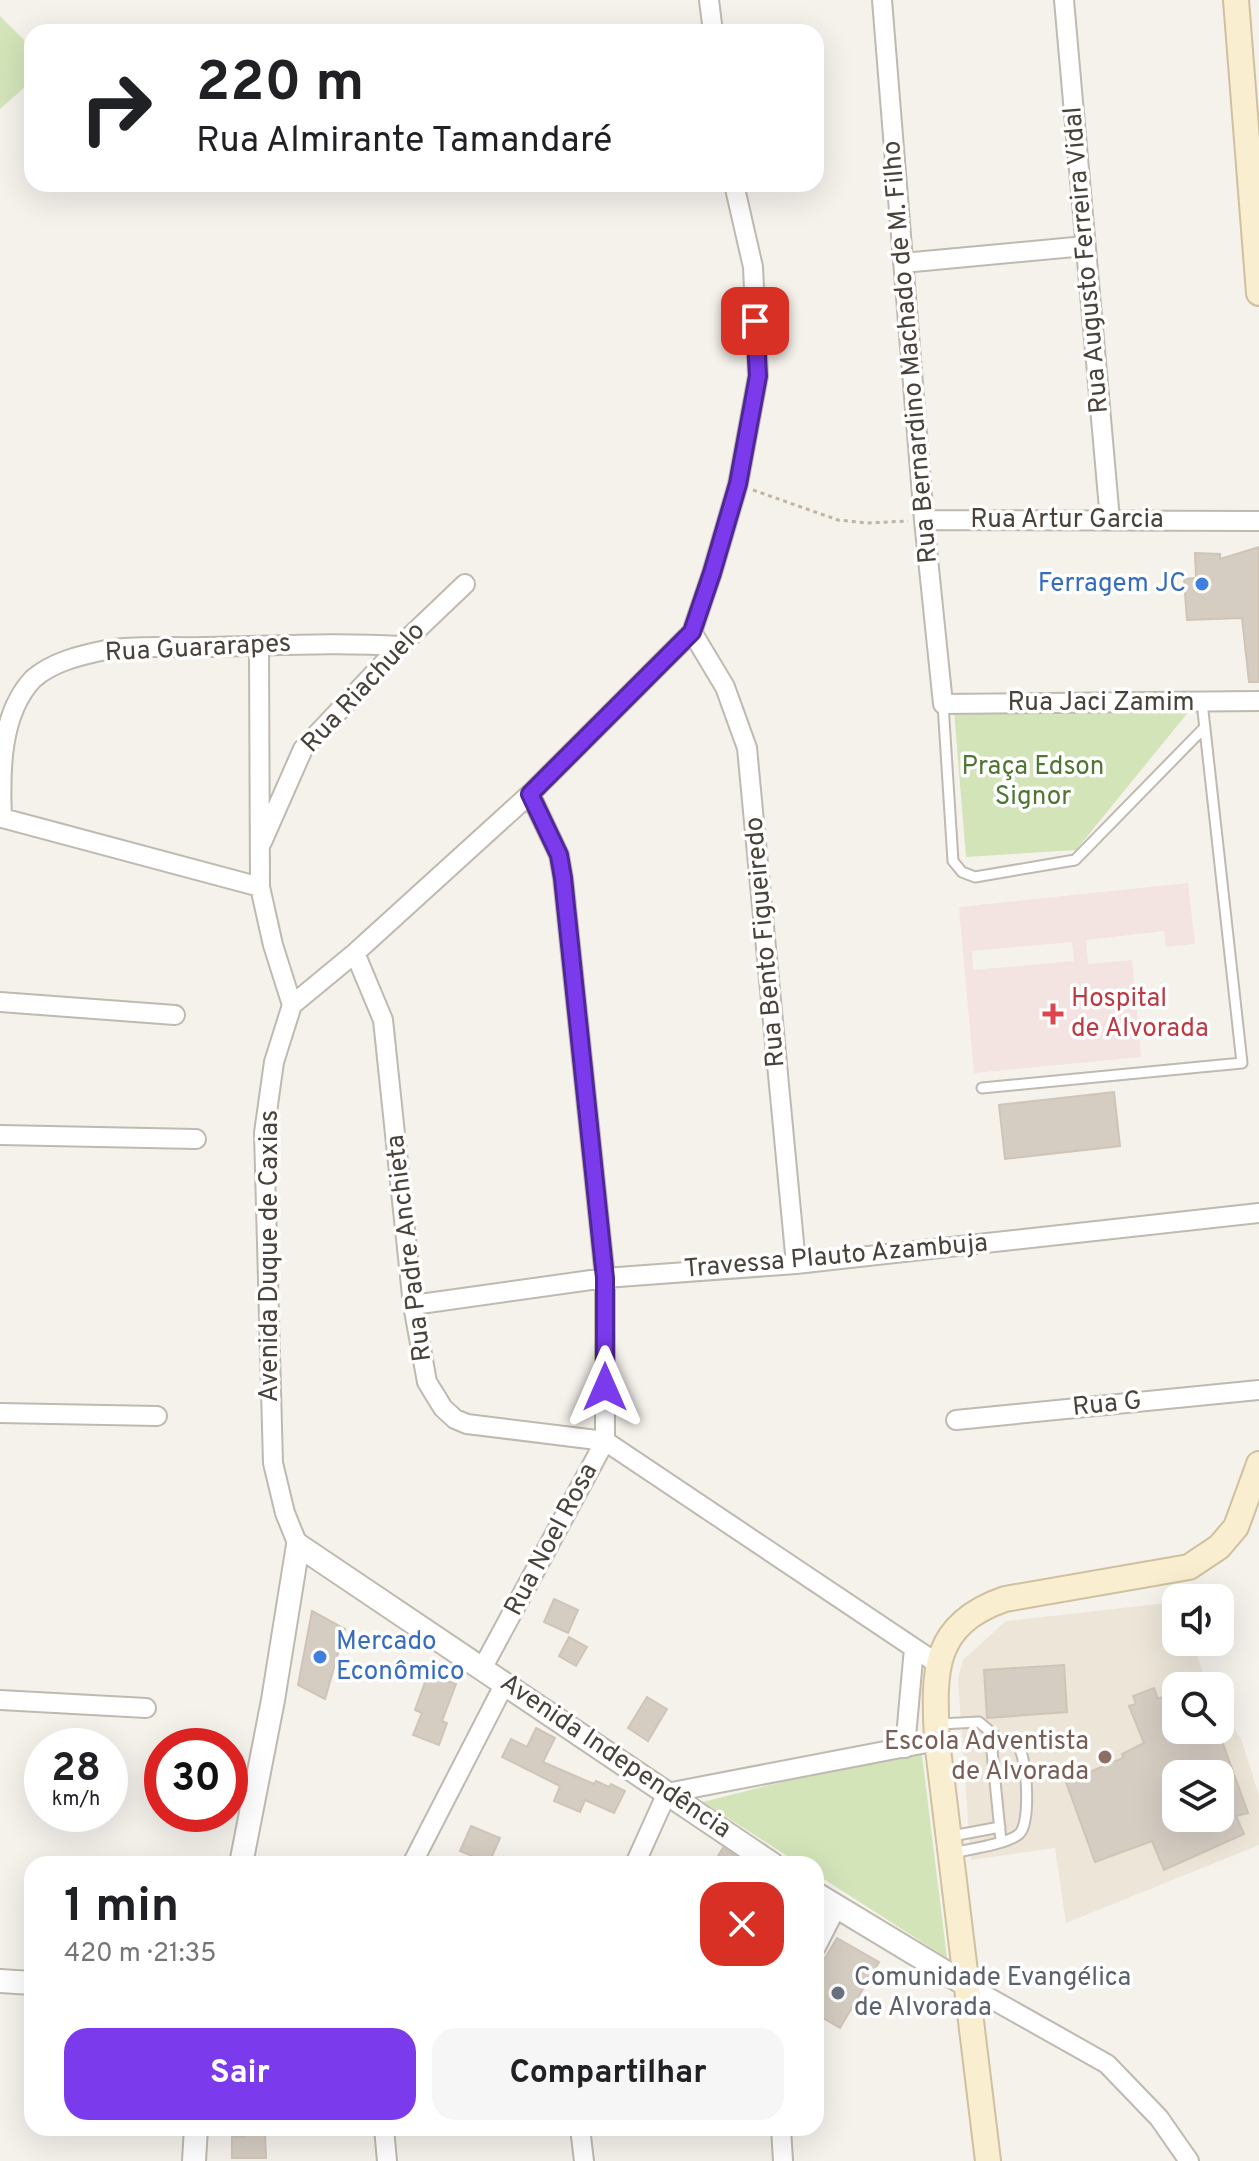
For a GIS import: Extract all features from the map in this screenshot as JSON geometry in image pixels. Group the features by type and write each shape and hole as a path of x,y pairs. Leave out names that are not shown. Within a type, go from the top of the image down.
{"main road":[{"path":"1236,0 1249,47 1259,293"},
{"path":"988,2161 937,1733 934,1697 938,1664 947,1641 960,1624 980,1608 1005,1599 1189,1567 1219,1547 1236,1527 1259,1464"}],"street":[{"path":"709,0 712,24"},
{"name":"Rua Bernardino Machado de M. Filho","path":"882,0 924,520 943,704"},
{"name":"Rua Augusto Ferreira Vidal","path":"1064,0 1110,520"},
{"path":"259,646 260,887 273,945 292,1005 355,953 530,794 692,632 738,484 758,376 753,267 736,192"},
{"path":"903,263 1085,246"},
{"name":"Rua Artur Garcia","path":"924,520 1259,521"},
{"name":"Rua Riachuelo","path":"259,847 303,749 400,646 465,584"},
{"name":"Rua Bento Figueiredo","path":"692,632 725,687 747,748 796,1264"},
{"name":"Rua Guararapes","path":"260,887 1,820 0,773 4,735 13,705 33,679 56,664 108,650 346,643 400,646"},
{"name":"Rua Jaci Zamim","path":"943,704 1259,701"},
{"name":"Rua Noel Rosa","path":"483,1667 605,1441 605,1278 563,878 559,855 530,794"},
{"name":"Rua Padre Anchieta","path":"355,953 383,1020 413,1305 427,1382 443,1408 455,1419 467,1424 605,1441 938,1664"},
{"path":"0,1002 175,1015"},
{"name":"Avenida Duque de Caxias","path":"292,1005 274,1062 264,1133 273,1463 285,1513 298,1545"},
{"path":"0,1135 196,1139"},
{"name":"Travessa Plauto Azambuja","path":"413,1305 605,1278 796,1264 1259,1213"},
{"name":"Rua G","path":"956,1420 1259,1390"},
{"path":"0,1413 157,1416"},
{"path":"243,1856 273,1700 298,1545"},
{"name":"Avenida Independência","path":"298,1545 760,1856"},
{"path":"905,1748 914,1648"},
{"path":"416,1856 505,1683"},
{"path":"0,1700 146,1708"},
{"path":"639,1856 667,1793 905,1748 937,1733"},
{"path":"824,1900 1107,2064 1159,2118 1189,2161"},
{"path":"824,1931 836,1908"},
{"path":"0,1981 24,1982"},
{"path":"194,2161 196,2136"},
{"path":"385,2136 387,2161"},
{"path":"581,2136 584,2161"},
{"path":"781,2136 783,2161"}],"lane":[{"path":"982,1088 1242,1063 1202,702"},
{"path":"943,704 953,861 962,872 975,877 1075,860 1205,727"},
{"path":"937,1733 979,1722 1000,1740"},
{"path":"949,1845 1001,1841 1018,1836 1025,1827 1027,1812 1022,1752 1016,1743 1006,1739 1000,1740 992,1751 1001,1841"},
{"path":"949,1845 1000,1827"}],"path":[{"path":"738,484 838,520 867,523 924,520"}],"shaded area":[{"name":"Hospital de Alvorada","path":"1188,883 1195,944 1166,947 1164,931 1086,940 1088,964 1132,960 1141,1057 974,1073 959,907","holes":["1072,942 1074,961 973,970 972,951"]},
{"name":"Escola Adventista de Alvorada","path":"1162,1604 1162,1656 1197,1656 1203,1672 1162,1672 1162,1744 1234,1744 1234,1728 1242,1741 1259,1796 1259,1845 1066,1923 1055,1848 971,1860 958,1679 963,1660 1006,1621"}],"green space":[{"path":"0,16 24,40 24,88 0,109"},
{"name":"Praça Edson Signor","path":"1190,710 1076,850 966,857 954,711"},
{"path":"921,1747 947,1958 824,1879 824,1856 787,1856 703,1802"}],"building":[{"name":"Ferragem JC","path":"1259,547 1259,682 1249,682 1242,618 1187,620 1184,579 1196,578 1195,553 1220,554 1220,559"},
{"path":"1114,1092 1120,1146 1005,1159 999,1105"},
{"path":"554,1599 578,1610 568,1633 544,1622"},
{"name":"Mercado Econômico","path":"312,1611 345,1629 325,1699 298,1685"},
{"path":"569,1637 587,1647 576,1666 559,1656"},
{"path":"1064,1665 1067,1712 987,1718 984,1670"},
{"path":"428,1674 456,1684 442,1721 447,1723 439,1745 413,1735 422,1713 415,1710"},
{"path":"1154,1688 1158,1699 1162,1697 1162,1744 1223,1744 1229,1760 1162,1760 1162,1832 1234,1832 1234,1774 1248,1813 1236,1816 1244,1834 1164,1870 1152,1841 1095,1862 1066,1782 1123,1758 1122,1754 1144,1743 1129,1706 1136,1704 1133,1696"},
{"path":"647,1697 667,1709 648,1741 628,1728"},
{"path":"536,1728 555,1738 543,1762 594,1784 596,1781 609,1787 611,1784 625,1791 614,1813 585,1800 580,1812 554,1801 560,1786 502,1757 511,1739 527,1747"},
{"path":"471,1826 500,1838 492,1856 472,1856 460,1851"},
{"path":"723,1848 735,1856 718,1856"},
{"name":"Comunidade Evangélica de Alvorada","path":"837,1938 879,1962 840,2028 824,2019 824,1960"},
{"path":"265,2136 266,2158 232,2158 232,2137"}],"place":[{"name":"Ferragem JC","path":"1202,584"},
{"name":"Hospital de Alvorada","path":"1053,1014"},
{"name":"Mercado Econômico","path":"320,1657"},
{"name":"Escola Adventista de Alvorada","path":"1105,1757"},
{"name":"Comunidade Evangélica de Alvorada","path":"838,1993"}],"route":[{"path":"605,1387 605,1278 563,878 559,855 530,794 692,632 738,484 758,376 755,321"}]}
